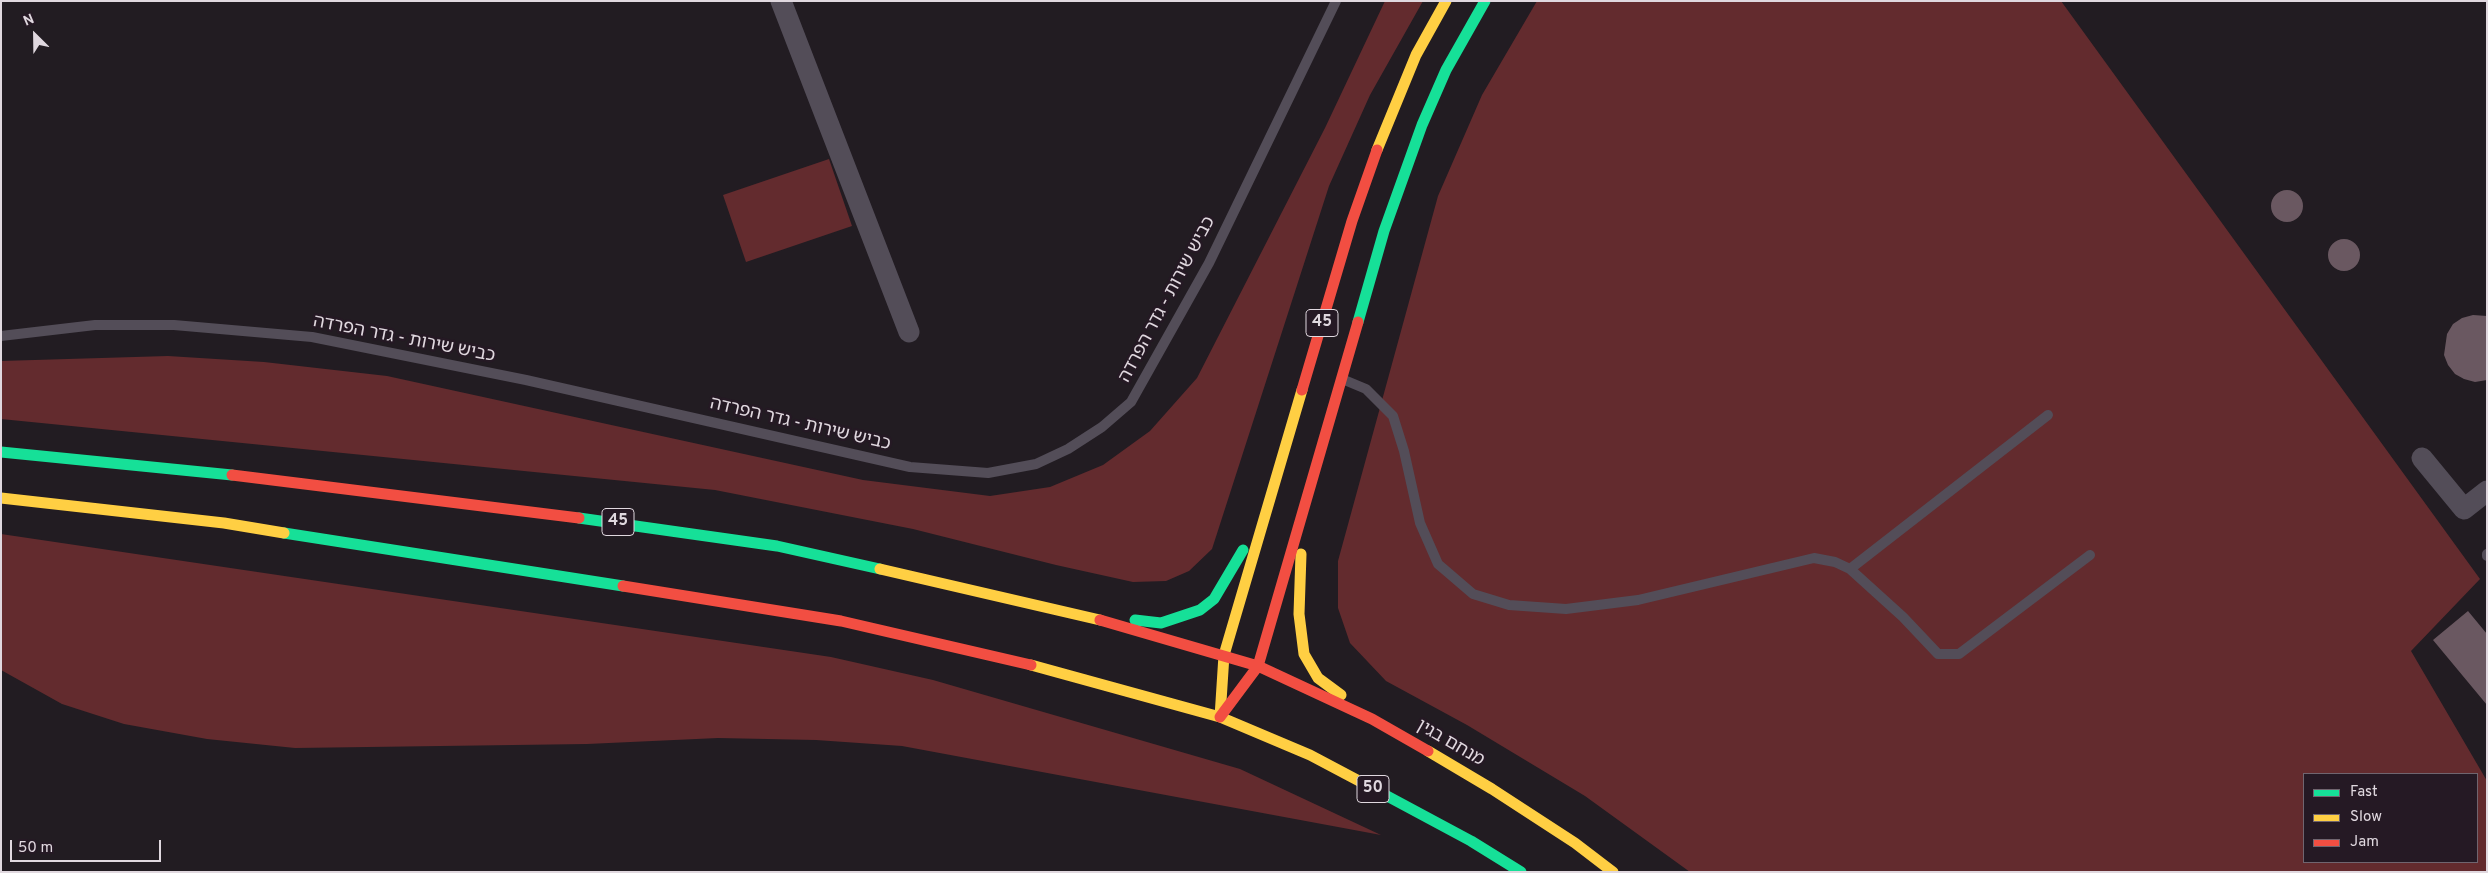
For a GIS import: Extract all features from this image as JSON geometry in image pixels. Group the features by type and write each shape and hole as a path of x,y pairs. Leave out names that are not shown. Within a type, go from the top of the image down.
{"highway":[{"name":"45","path":"1220,717 1224,655 1352,221 1372,163 1416,55 1446,1"},
{"name":"45","path":"1220,717 1258,666 1384,231 1406,166 1446,70 1485,1"},
{"name":"45","path":"1,452 298,482 669,529 777,546 1078,613 1258,666"},
{"path":"1078,613 1161,623 1178,619 1200,610 1214,599 1226,582 1274,488"},
{"path":"1,498 224,523 518,571 713,599 841,621 1041,667 1220,717"},
{"path":"1302,515 1299,614 1304,654 1318,678 1372,719"},
{"name":"מנחם בגין","path":"1258,666 1372,719 1492,789 1575,843 1613,872"},
{"name":"50","path":"1220,717 1310,755 1471,841 1521,872"}],"street":[{"path":"781,1 910,332"},
{"path":"2422,458 2464,509 2487,491"}],"lane":[{"name":"כביש שירות - גדר הפרדה","path":"1,336 95,325 174,324 312,337 526,380 910,467 988,473 1036,464 1068,449 1102,427 1130,402 1209,263 1336,1"},
{"path":"1341,379 1366,389 1393,416 1404,451 1420,523 1438,564 1474,594 1509,605 1566,609 1638,600 1814,558 1834,562 1850,569 1903,617 1938,654 1959,654 2090,555"},
{"path":"1850,569 2048,415"}],"shaded area":[{"path":"1385,1 1423,1 1370,95 1329,186 1212,549 1189,571 1166,581 1133,582 1056,565 913,529 715,490 1,419 1,361 168,356 264,362 387,376 863,480 990,496 1050,487 1103,465 1150,431 1197,378 1325,128"},
{"path":"1537,1 2061,1 2480,579 2411,651 2487,781 2487,872 1690,872 1585,796 1467,725 1386,681 1350,643 1338,608 1338,561 1438,196 1482,95"},
{"path":"829,159 852,226 746,262 723,195"},
{"path":"1,534 831,657 933,680 1240,769 1381,835 902,746 816,740 718,738 587,744 295,748 207,739 124,724 62,704 1,670"}],"building":[{"path":"2287,190 2298,195 2303,206 2298,217 2287,222 2276,217 2271,206 2276,195"},
{"path":"2344,239 2355,244 2360,255 2355,266 2344,271 2333,266 2328,255 2333,244"},
{"path":"2473,315 2487,316 2487,380 2475,382 2455,374 2448,365 2444,355 2447,334 2453,324 2462,318"},
{"path":"2468,611 2487,634 2487,705 2433,640"}],"traffic: fast":[{"path":"1358,322 1384,231 1422,125 1446,70 1485,1"},
{"path":"1,452 232,475"},
{"path":"579,518 777,546 880,569"},
{"path":"284,533 623,586"},
{"path":"1135,620 1161,623 1200,610 1214,599 1243,550"},
{"path":"1361,782 1471,841 1521,872"}],"traffic: slow":[{"path":"1377,150 1416,55 1446,1"},
{"path":"1220,717 1224,655 1302,390"},
{"path":"1,498 224,523 284,533"},
{"path":"1301,554 1299,614 1304,654 1318,678 1341,695"},
{"path":"880,569 1100,620"},
{"path":"1031,665 1220,717 1310,755 1361,782"},
{"path":"1428,751 1492,789 1575,843 1613,872"}],"traffic: jam":[{"path":"1302,390 1352,221 1377,150"},
{"path":"1220,717 1258,666 1358,322"},
{"path":"232,475 579,518"},
{"path":"623,586 841,621 1031,665"},
{"path":"1100,620 1258,666 1372,719 1428,751"}]}
